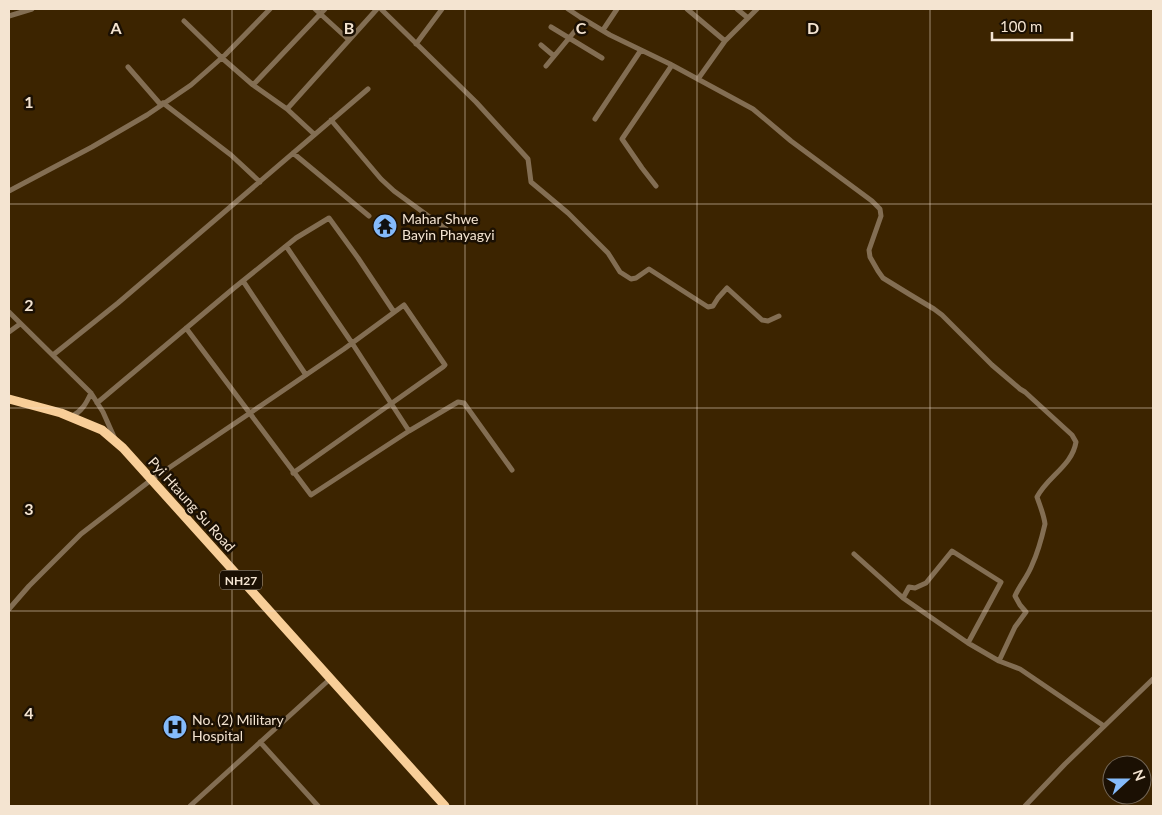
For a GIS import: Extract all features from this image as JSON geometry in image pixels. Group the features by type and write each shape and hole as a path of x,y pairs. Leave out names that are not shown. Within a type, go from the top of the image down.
{"highway":[{"name":"Pyi Htaung Su Road","path":"9,399 62,413 102,430 123,448 445,806"}],"street":[{"path":"9,16 32,9"},
{"path":"9,191 147,115 191,85 222,58 270,9"},
{"path":"315,9 349,40"},
{"path":"253,85 325,9"},
{"path":"287,109 377,9"},
{"path":"381,9 476,102 509,138 528,159 531,182 592,237 608,254 620,272 631,279 636,278 648,269 708,307 713,306 727,288 762,320 768,321 779,316"},
{"path":"416,44 442,9"},
{"path":"569,9 584,20 753,109 791,141 872,201 880,209 882,216 870,250 870,257 883,278 942,315 992,365 1069,432 1076,442 1071,457 1053,476 1038,497 1045,524 1033,565 1016,596 1026,612 1015,627 999,661"},
{"path":"603,30 617,9"},
{"path":"687,9 725,41"},
{"path":"737,9 748,18"},
{"path":"698,79 725,41 758,9"},
{"path":"546,66 584,20"},
{"path":"184,21 253,85 287,109 314,134"},
{"path":"551,27 602,58"},
{"path":"541,45 554,56"},
{"path":"595,119 641,50"},
{"path":"656,186 622,139 672,65"},
{"path":"128,67 162,104 231,155 260,182"},
{"path":"53,355 118,303 368,89"},
{"path":"331,120 381,179 453,234"},
{"path":"293,153 369,216"},
{"path":"97,403 296,238 329,218 394,312"},
{"path":"286,246 409,431"},
{"path":"243,281 306,375"},
{"path":"9,609 29,586 81,534 151,480 352,343 404,304 445,365 293,472"},
{"path":"9,312 91,393 103,412 116,442"},
{"path":"9,332 20,324"},
{"path":"186,328 311,495 409,431 458,402 464,403 512,470"},
{"path":"71,417 82,410 91,393"},
{"path":"903,598 909,587 915,588 926,583 952,551 1002,582 968,643"},
{"path":"854,554 903,598 968,643 999,661 1020,669 1104,726"},
{"path":"1025,806 1065,764 1153,679"},
{"path":"190,806 330,680"},
{"path":"260,742 318,806"}],"place":[{"name":"Mahar Shwe Bayin Phayagyi","path":"385,226"},
{"name":"No. (2) Military Hospital","path":"175,727"}]}
